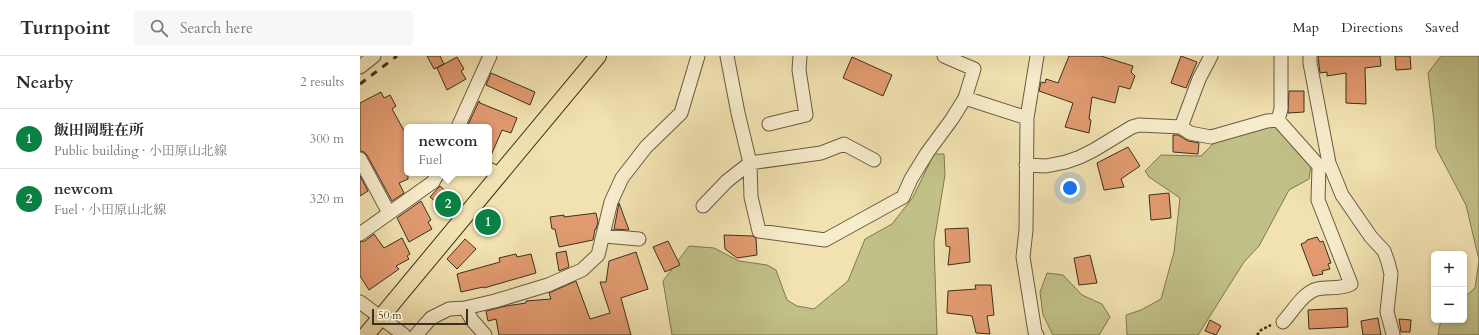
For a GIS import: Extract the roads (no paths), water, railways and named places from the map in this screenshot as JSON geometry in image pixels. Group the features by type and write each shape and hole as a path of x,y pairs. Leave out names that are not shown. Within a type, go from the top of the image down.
{"main road":[{"path":"494,171 598,56"},
{"path":"366,335 490,176"}],"street":[{"path":"360,67 374,56"},
{"path":"459,124 490,56"},
{"path":"416,335 431,318 449,309 465,308 495,301 548,285 582,270 598,255 604,236 611,202 622,178 646,147 681,113 698,56"},
{"path":"728,56 750,163 750,197 760,231 825,240 903,197 911,179 952,120 965,98 974,69 944,56"},
{"path":"768,124 806,115 799,70 800,56"},
{"path":"1036,335 1023,257 1026,230 1027,118 1037,56"},
{"path":"1181,127 1198,79 1211,56"},
{"path":"1278,120 1281,109 1281,56"},
{"path":"1283,322 1294,310 1299,301 1316,289 1346,287 1351,284 1318,200 1324,164 1310,56"},
{"path":"965,98 1027,118"},
{"path":"1026,165 1046,166 1066,162 1094,150 1132,127 1139,125 1181,127 1190,133 1211,137 1267,121 1278,120 1324,164 1342,195 1371,237 1384,251 1391,274 1387,312 1393,334"},
{"path":"704,206 727,180 750,163 821,153 844,144 874,160"},
{"path":"360,159 389,213"},
{"path":"360,234 433,182 436,176"},
{"path":"604,236 639,239"},
{"path":"360,302 404,335"},
{"path":"465,308 472,320 485,335"}],"railway":[{"path":"360,84 397,56"}],"place":[{"name":"newcom","path":"448,204"},
{"name":"飯田岡駐在所","path":"488,222"}]}
